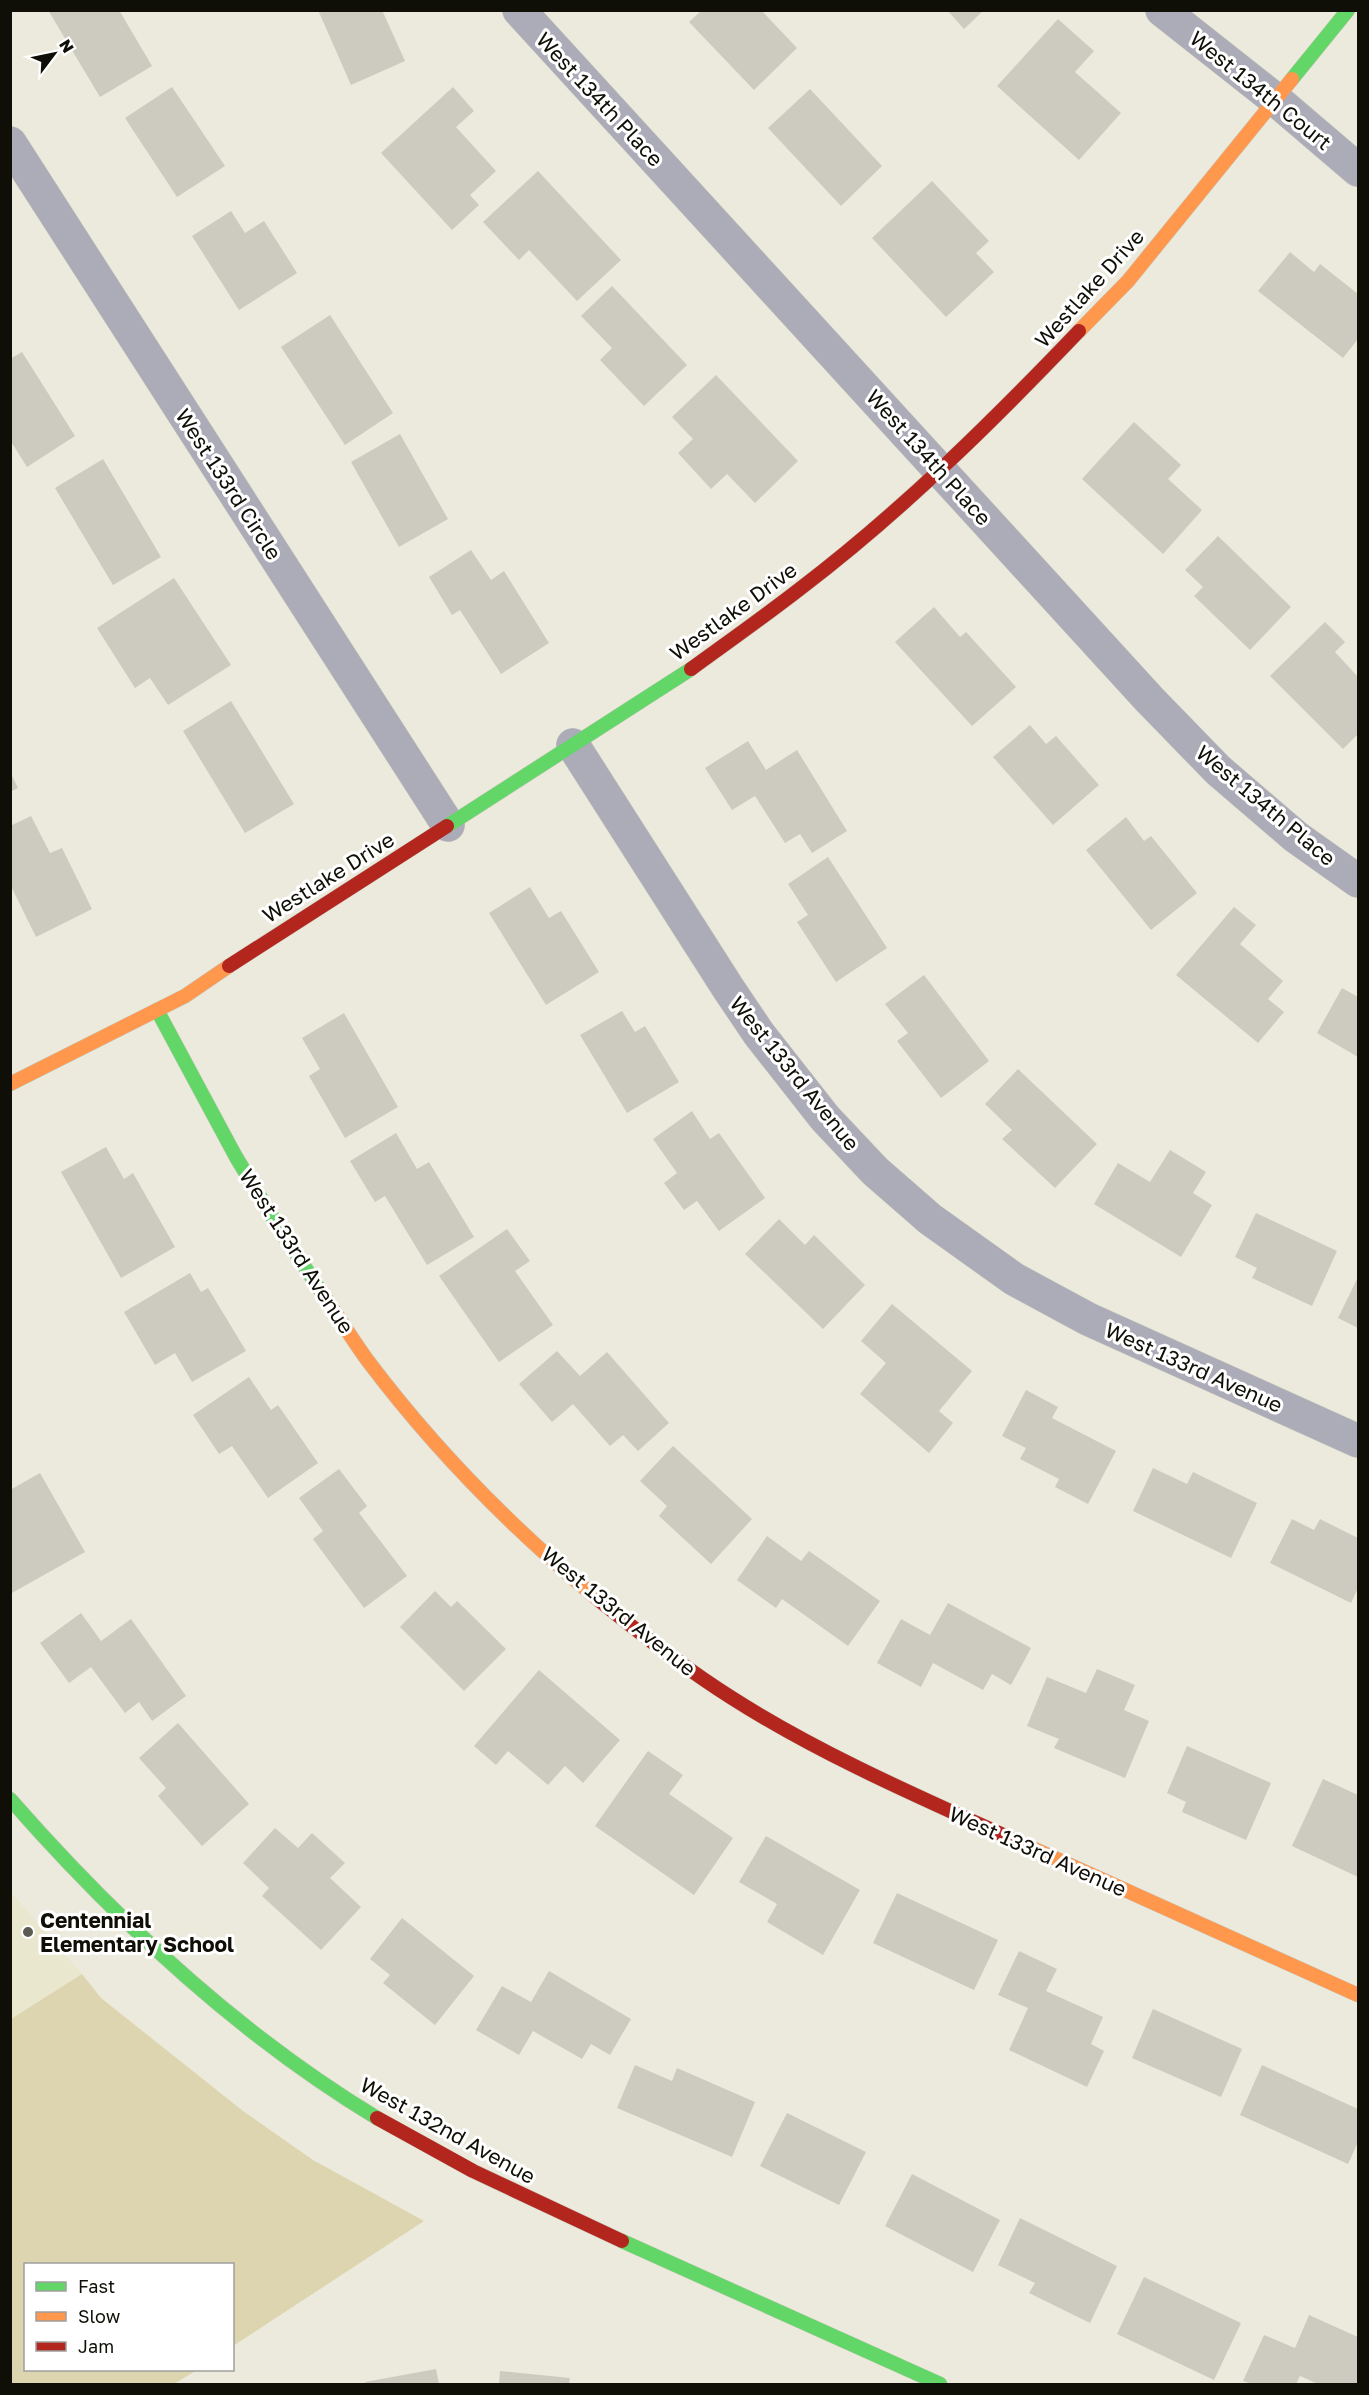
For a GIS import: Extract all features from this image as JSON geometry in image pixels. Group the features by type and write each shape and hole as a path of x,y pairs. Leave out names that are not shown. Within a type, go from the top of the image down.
{"street":[{"name":"West 134th Place","path":"519,10 1149,699 1218,770 1296,837 1359,881"},
{"name":"West 134th Court","path":"1162,10 1359,170"},
{"name":"Westlake Drive","path":"10,1084 185,996 237,960 688,671 802,588 877,526 995,419 1128,281 1348,10"},
{"name":"West 133rd Circle","path":"10,143 448,825"},
{"name":"West 133rd Avenue","path":"573,745 753,1025 825,1118 875,1171 930,1219 1014,1279 1088,1319 1359,1441"},
{"name":"West 133rd Avenue","path":"157,1010 236,1157 279,1228 368,1361 450,1460 504,1517 593,1595 648,1640 732,1698 810,1743 912,1794 1359,1995"},
{"name":"West 132nd Avenue","path":"10,1798 103,1899 169,1962 220,2005 324,2084 403,2133 535,2202 940,2385"}],"shaded area":[{"name":"Centennial Elementary School","path":"10,1891 82,1974 11,2019 10,2019"},
{"path":"82,1974 101,1998 243,2111 313,2160 424,2221 234,2345 234,2263 24,2263 24,2371 195,2371 174,2384 11,2384 11,2019"}],"building":[{"path":"48,10 119,10 152,66 100,97"},
{"path":"318,10 382,10 405,61 351,85"},
{"path":"702,10 761,10 797,48 754,90 689,22"},
{"path":"947,10 984,10 964,29"},
{"path":"1058,19 1094,51 1075,72 1121,113 1079,160 997,86"},
{"path":"172,87 225,166 177,197 125,118"},
{"path":"453,87 474,111 456,127 496,171 470,195 479,205 452,230 381,153"},
{"path":"810,89 882,166 841,206 768,128"},
{"path":"538,171 621,260 577,301 529,250 519,260 483,222"},
{"path":"932,181 989,241 976,253 994,272 946,317 872,238"},
{"path":"231,211 245,233 264,221 297,273 239,310 192,236"},
{"path":"1290,252 1314,272 1320,264 1358,294 1358,339 1343,358 1258,291"},
{"path":"612,286 687,365 644,406 600,360 612,348 581,316"},
{"path":"330,315 393,413 345,445 281,347"},
{"path":"22,352 75,436 27,467 10,440 10,359"},
{"path":"716,375 798,461 755,503 727,474 711,489 678,453 693,439 672,417"},
{"path":"1134,422 1181,465 1168,479 1202,510 1163,554 1082,479"},
{"path":"400,434 448,519 399,547 351,462"},
{"path":"103,459 161,557 113,585 55,488"},
{"path":"1218,536 1291,607 1250,650 1194,596 1203,587 1185,570"},
{"path":"471,550 491,580 504,571 549,643 501,674 460,610 452,615 429,577"},
{"path":"174,578 231,665 168,705 150,678 135,688 97,628"},
{"path":"934,607 960,637 966,632 1016,687 972,726 895,642"},
{"path":"1325,622 1345,642 1335,652 1358,677 1358,734 1343,749 1270,676"},
{"path":"231,701 294,804 245,833 183,731"},
{"path":"1030,725 1046,744 1056,736 1099,785 1053,825 993,757"},
{"path":"748,741 766,770 797,750 847,831 812,853 800,834 785,843 755,796 732,810 705,768"},
{"path":"10,772 18,788 10,792"},
{"path":"31,816 50,853 62,848 92,909 36,937 10,884 10,826"},
{"path":"1126,817 1144,841 1151,836 1197,893 1151,930 1086,850"},
{"path":"828,857 887,948 836,982 797,922 808,915 788,884"},
{"path":"530,887 549,918 561,911 599,972 546,1005 489,913"},
{"path":"1234,907 1256,925 1240,944 1283,981 1268,999 1284,1012 1258,1043 1176,975"},
{"path":"924,975 989,1061 941,1098 897,1041 908,1033 885,1004"},
{"path":"1342,988 1358,997 1358,1057 1317,1033"},
{"path":"622,1011 635,1032 645,1026 679,1082 627,1113 580,1035"},
{"path":"344,1013 398,1107 345,1138 309,1076 320,1069 302,1038"},
{"path":"1018,1069 1097,1144 1055,1188 1002,1139 1012,1130 985,1104"},
{"path":"692,1111 710,1139 719,1133 765,1198 719,1231 697,1201 684,1210 664,1183 677,1173 653,1139"},
{"path":"396,1133 417,1169 429,1162 474,1237 427,1265 385,1196 375,1202 350,1161"},
{"path":"106,1147 124,1179 133,1173 175,1247 121,1278 61,1172"},
{"path":"1170,1150 1206,1172 1193,1193 1212,1205 1181,1257 1094,1204 1118,1163 1150,1182"},
{"path":"1256,1213 1337,1251 1312,1306 1252,1278 1257,1268 1235,1257"},
{"path":"779,1219 805,1245 814,1235 865,1285 823,1329 745,1254"},
{"path":"507,1229 530,1261 515,1271 553,1325 499,1362 439,1276"},
{"path":"190,1273 201,1292 208,1288 246,1351 192,1382 175,1353 155,1365 124,1312"},
{"path":"1358,1277 1358,1328 1338,1318"},
{"path":"892,1304 972,1371 939,1411 953,1423 929,1453 860,1394 886,1363 861,1341"},
{"path":"557,1351 580,1376 607,1352 669,1423 638,1451 623,1435 610,1446 573,1404 552,1422 519,1384"},
{"path":"249,1377 271,1410 278,1405 318,1463 268,1498 232,1446 219,1454 193,1415"},
{"path":"1026,1390 1058,1407 1052,1418 1116,1451 1088,1504 1055,1487 1059,1479 1020,1459 1026,1448 1002,1436"},
{"path":"673,1446 752,1519 711,1564 659,1516 667,1506 640,1481"},
{"path":"1153,1468 1187,1484 1193,1472 1257,1503 1231,1558 1133,1511"},
{"path":"339,1469 367,1506 359,1513 407,1576 364,1608 313,1539 323,1531 299,1498"},
{"path":"40,1473 85,1552 10,1594 10,1490"},
{"path":"1292,1519 1314,1530 1320,1519 1358,1538 1358,1588 1351,1603 1270,1563"},
{"path":"767,1536 801,1561 809,1551 880,1601 848,1646 782,1599 776,1608 737,1580"},
{"path":"435,1591 451,1607 457,1601 506,1649 464,1691 400,1627"},
{"path":"948,1603 1031,1648 1011,1685 992,1674 983,1690 933,1663 921,1687 877,1663 901,1619 930,1635"},
{"path":"81,1613 101,1641 131,1619 186,1696 152,1721 139,1702 125,1713 91,1667 69,1683 40,1643"},
{"path":"1097,1669 1135,1685 1124,1710 1149,1721 1125,1778 1054,1748 1059,1739 1027,1726 1047,1677 1086,1693"},
{"path":"539,1670 620,1740 583,1783 565,1766 548,1785 508,1751 496,1765 474,1746"},
{"path":"178,1723 249,1804 202,1846 158,1796 166,1788 139,1758"},
{"path":"1187,1746 1271,1783 1246,1840 1182,1812 1186,1802 1167,1793"},
{"path":"648,1751 683,1775 669,1794 733,1838 694,1895 595,1826"},
{"path":"1323,1779 1358,1795 1358,1877 1292,1846"},
{"path":"275,1828 298,1848 312,1833 345,1863 330,1878 361,1907 321,1950 262,1896 269,1888 243,1863"},
{"path":"766,1836 860,1890 823,1955 767,1922 777,1904 739,1882"},
{"path":"897,1893 998,1940 974,1990 873,1943"},
{"path":"402,1918 474,1976 435,2025 383,1983 390,1975 370,1959"},
{"path":"1019,1951 1057,1969 1046,1991 1103,2017 1091,2044 1104,2051 1087,2087 1009,2050 1028,2008 998,1995"},
{"path":"549,1971 631,2019 610,2055 591,2044 582,2059 533,2031 519,2055 476,2030 502,1986 531,2002"},
{"path":"1153,2009 1242,2049 1221,2097 1132,2058"},
{"path":"635,2065 672,2081 677,2068 755,2102 732,2157 617,2108"},
{"path":"1262,2065 1358,2109 1358,2142 1348,2164 1240,2115"},
{"path":"787,2113 866,2152 839,2205 760,2166"},
{"path":"912,2174 1000,2220 973,2272 885,2226"},
{"path":"1020,2218 1117,2266 1090,2323 1029,2293 1035,2283 998,2265"},
{"path":"1144,2277 1241,2323 1214,2380 1117,2334"},
{"path":"1309,2315 1358,2337 1358,2384 1318,2384 1300,2376 1296,2384 1252,2384 1243,2381 1264,2335 1295,2348"},
{"path":"436,2369 439,2384 366,2384 365,2382"},
{"path":"500,2371 570,2378 569,2384 499,2384"}],"traffic: fast":[{"path":"1292,79 1348,10"},
{"path":"447,826 691,669"},
{"path":"157,1010 236,1157 322,1293"},
{"path":"10,1799 93,1888 182,1973 276,2050 377,2118"},
{"path":"622,2241 940,2384"}],"traffic: slow":[{"path":"1079,331 1128,281 1292,79"},
{"path":"10,1084 185,996 229,966"},
{"path":"322,1293 368,1361 420,1426 506,1517 600,1601"},
{"path":"1012,1839 1358,1995"}],"traffic: jam":[{"path":"691,669 838,559 875,528 945,465 1079,331"},
{"path":"229,966 447,826"},
{"path":"600,1601 681,1664 765,1718 834,1756 1012,1839"},
{"path":"377,2118 473,2171 622,2241"}],"place":[{"name":"Centennial Elementary School","path":"28,1932"}]}
